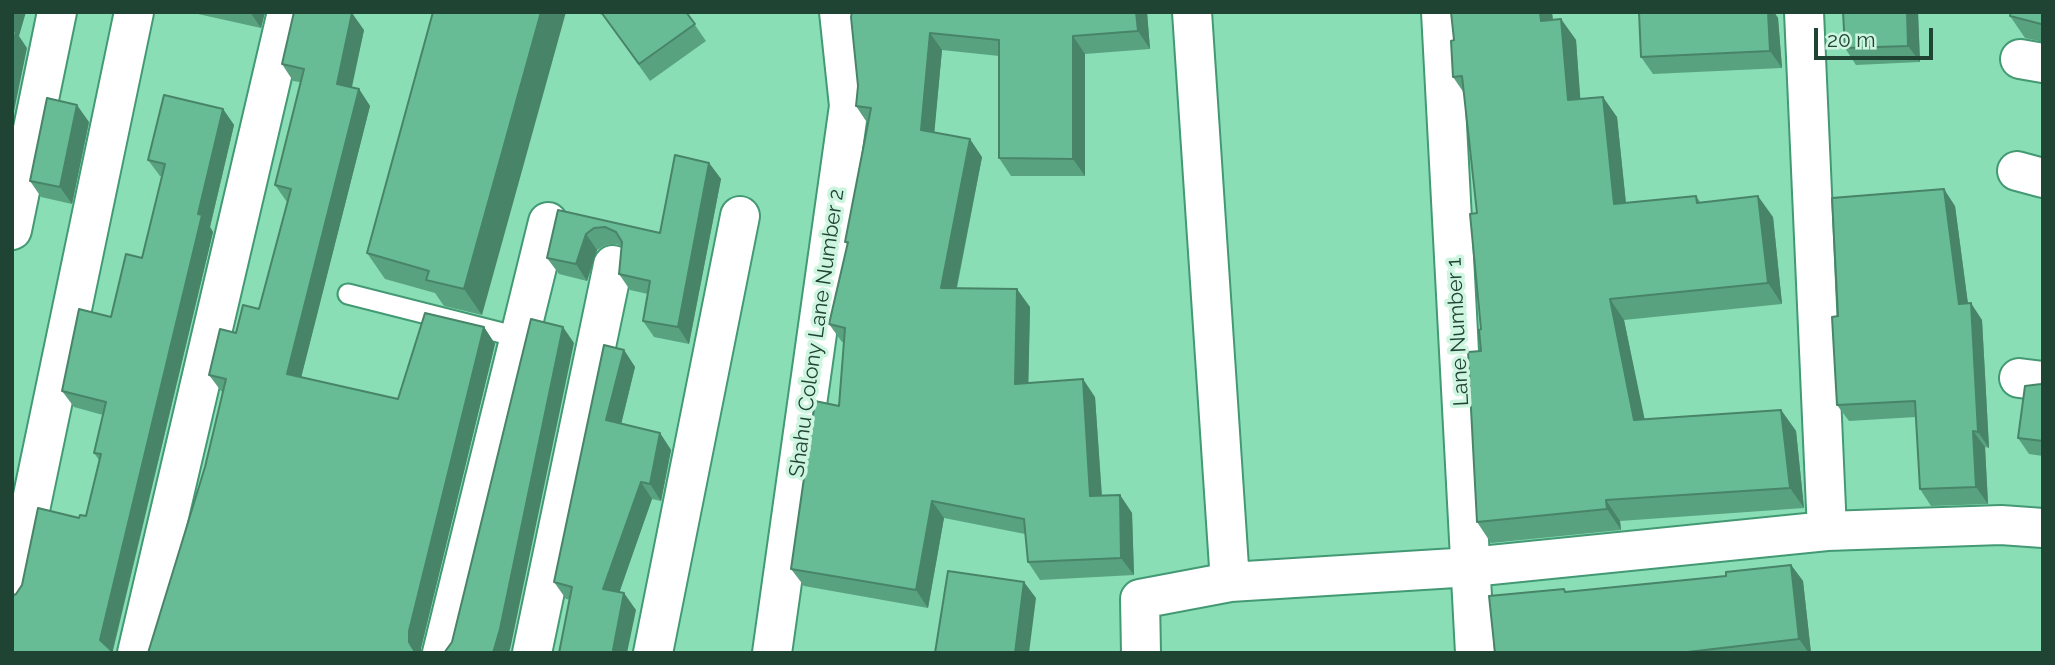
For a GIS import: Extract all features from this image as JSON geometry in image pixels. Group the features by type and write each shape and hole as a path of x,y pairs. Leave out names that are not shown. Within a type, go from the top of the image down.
{"street":[{"path":"12,230 57,12"},
{"path":"12,596 134,12"},
{"path":"137,653 287,12"},
{"name":"Shahu Colony Lane Number 2","path":"772,653 849,106 839,12"},
{"path":"1192,12 1230,582"},
{"name":"Lane Number 1","path":"1441,12 1475,653"},
{"path":"1804,12 1827,531"},
{"path":"653,653 740,216"},
{"path":"442,653 495,430 522,338 548,222"},
{"path":"532,653 613,265"},
{"path":"1141,653 1140,599 1230,582 1471,567 1827,531 2001,525 2043,528"}],"lane":[{"path":"348,294 522,338"}],"building":[{"path":"294,12 352,13 337,84 359,89 287,374 398,399 425,313 484,327 409,631 409,642 417,653 148,653 205,467 226,379 209,375 220,329 236,333 243,305 259,309 291,189 275,185 304,69 282,64"},
{"path":"433,12 541,12 464,289 426,280 429,271 367,253"},
{"path":"601,12 686,12 695,24 639,64"},
{"path":"852,12 1136,12 1138,31 1073,36 1073,159 999,158 999,40 930,33 921,130 970,139 941,288 1017,289 1015,384 1083,379 1090,496 1120,495 1121,558 1028,562 1024,519 932,501 916,590 791,569 815,401 839,406 845,328 829,324 848,242 845,242 871,108 856,106 858,86"},
{"path":"1451,12 1540,12 1541,21 1561,19 1568,100 1603,97 1614,204 1696,196 1697,203 1758,196 1768,283 1610,299 1634,420 1781,410 1790,488 1606,500 1607,509 1477,522 1468,352 1481,351 1470,214 1477,213 1462,76 1453,77 1451,41 1454,40"},
{"path":"1639,12 1768,12 1770,51 1641,57"},
{"path":"1843,12 1907,12 1908,46 1845,48"},
{"path":"2011,12 2043,12 2043,26 2010,16"},
{"path":"12,31 16,31 12,49"},
{"path":"164,95 223,109 198,214 202,215 100,640 114,653 12,653 12,596 22,585 38,508 79,518 80,515 86,516 101,454 94,453 106,402 62,391 79,309 111,317 126,254 142,258 165,164 148,160"},
{"path":"47,98 77,105 60,187 30,181"},
{"path":"675,155 709,163 678,327 643,321 650,281 619,274 622,242 616,232 605,227 594,228 586,234 576,264 547,258 558,210 660,233"},
{"path":"1944,189 1959,304 1971,303 1978,432 1973,431 1976,487 1920,489 1915,401 1837,405 1832,317 1838,316 1832,198"},
{"path":"531,319 563,327 500,629 493,653 444,653 452,642"},
{"path":"604,345 624,350 606,420 660,433 650,484 641,482 603,589 624,593 613,650 622,653 559,653 572,587 554,582"},
{"path":"2043,383 2043,441 2018,438 2025,386"},
{"path":"1791,565 1799,639 1679,653 1495,653 1489,596 1564,589 1565,592 1726,576 1726,572"},
{"path":"948,571 1024,582 1015,653 935,653"}]}
